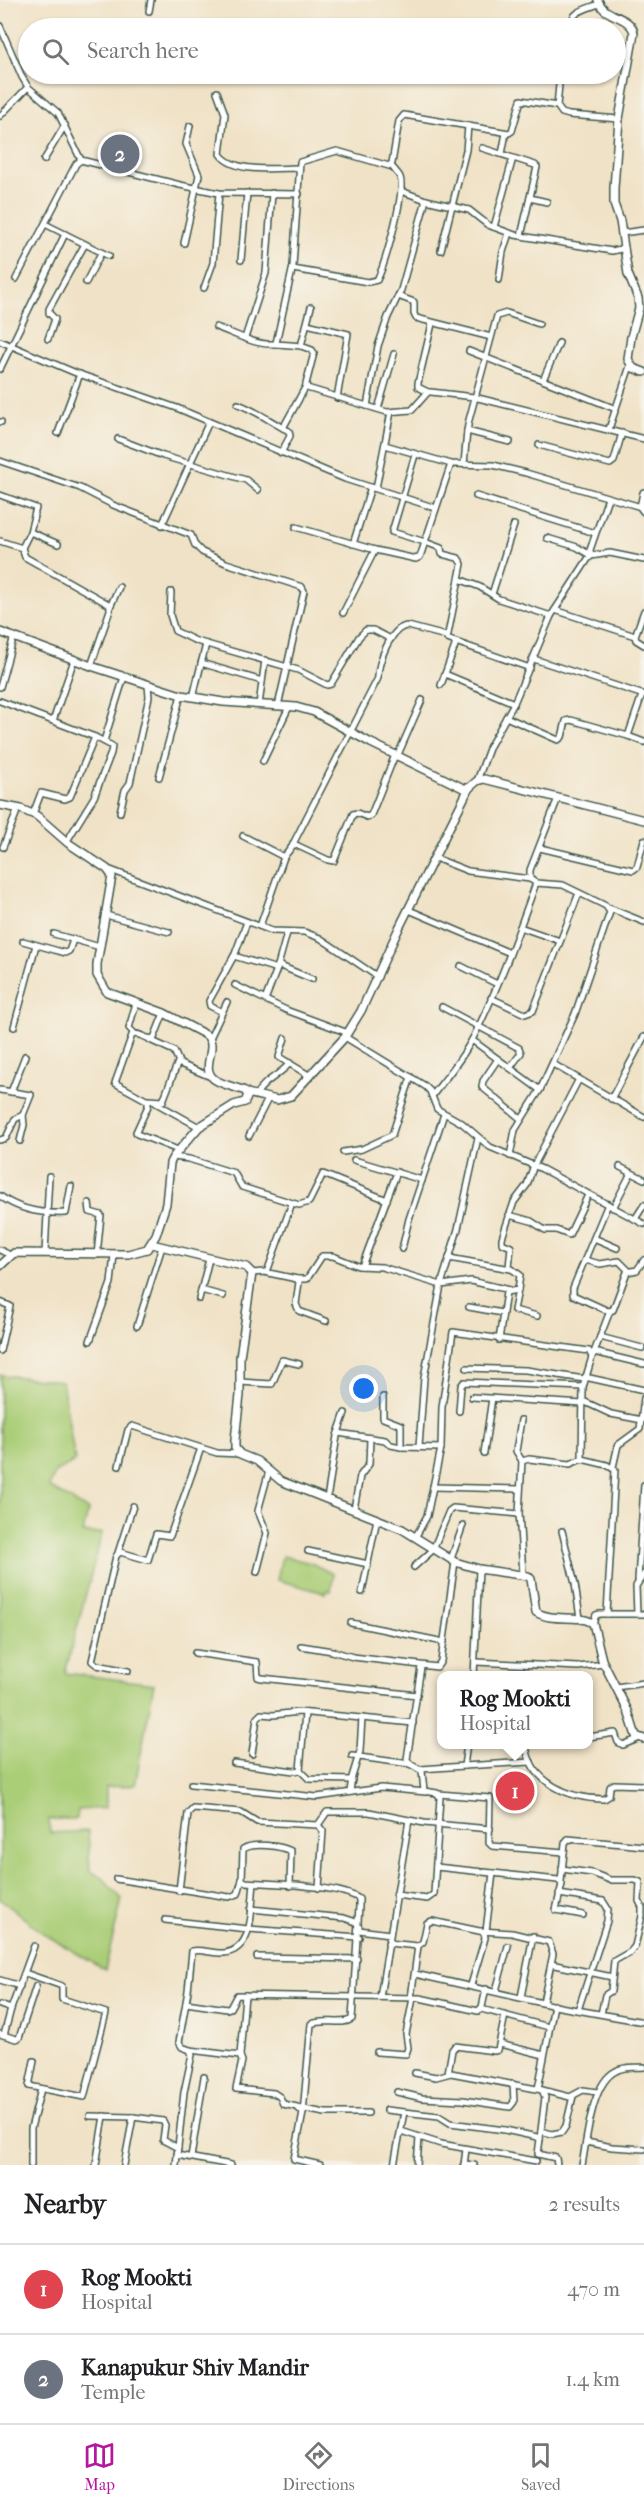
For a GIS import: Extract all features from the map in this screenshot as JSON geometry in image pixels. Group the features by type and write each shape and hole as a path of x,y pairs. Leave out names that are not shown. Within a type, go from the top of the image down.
{"street":[{"path":"149,10 151,0"},
{"path":"572,18 577,12 598,2 604,10 620,18"},
{"path":"626,21 630,23 634,33 626,79"},
{"path":"0,26 18,70"},
{"path":"26,84 52,106 65,125 81,160"},
{"path":"559,84 557,105 562,113 619,119"},
{"path":"609,429 630,366 629,348 641,303 628,274 622,233 614,204 619,119 625,84"},
{"path":"0,116 28,87"},
{"path":"217,92 225,114 220,154 225,161 244,167 298,168"},
{"path":"293,269 374,282 379,276 390,242 401,191 400,177 391,165 399,122 404,115 506,133 512,131 521,100 557,105"},
{"path":"44,160 65,125"},
{"path":"184,243 199,174 187,152 186,144 190,126"},
{"path":"441,250 466,150 468,126"},
{"path":"502,154 506,133"},
{"path":"482,148 537,167 521,236"},
{"path":"276,343 293,269 300,162 337,151 364,157 385,166 391,165"},
{"path":"494,227 513,158"},
{"path":"81,160 180,186 219,193 299,194"},
{"path":"16,279 76,164 81,160"},
{"path":"401,191 426,200 469,210 494,227 509,233 612,251 625,248"},
{"path":"204,288 213,263 219,193"},
{"path":"241,260 248,193"},
{"path":"245,338 266,273 272,194"},
{"path":"530,198 547,202"},
{"path":"367,406 378,346 388,316 398,296 426,200"},
{"path":"45,224 109,256"},
{"path":"622,233 644,230"},
{"path":"499,280 503,252 509,233"},
{"path":"0,369 65,234"},
{"path":"48,339 56,319 49,313 49,309 85,244"},
{"path":"86,282 101,253"},
{"path":"398,296 414,302 416,318 432,324 491,337"},
{"path":"301,346 311,307"},
{"path":"464,464 467,431 491,337 500,314 507,313 539,324"},
{"path":"307,324 348,334 337,398"},
{"path":"432,324 418,387 428,392 476,397 644,439"},
{"path":"216,327 245,338 272,344 301,346 314,353 306,386 283,428"},
{"path":"0,341 80,374 177,408 345,479 436,508"},
{"path":"543,380 559,343"},
{"path":"470,351 616,409"},
{"path":"378,410 394,354"},
{"path":"630,366 644,372"},
{"path":"58,433 80,374"},
{"path":"306,386 337,398 391,412 412,410 428,392"},
{"path":"238,404 260,412 290,433 281,453"},
{"path":"353,543 386,445 391,412"},
{"path":"162,525 192,464 209,422"},
{"path":"467,431 510,442"},
{"path":"539,445 610,464 614,461 622,433"},
{"path":"118,439 163,456 246,480 258,490"},
{"path":"386,445 451,464 493,465 526,472 642,509 644,493"},
{"path":"415,455 392,531 439,546 442,554 461,561 446,636"},
{"path":"0,461 80,488 113,505 191,535 198,549 226,563 302,587 304,591 278,706"},
{"path":"296,528 375,550 418,559 451,464"},
{"path":"0,495 35,507 30,532 22,548 25,557 110,607"},
{"path":"476,496 595,533"},
{"path":"477,781 490,746 514,703 551,616 591,556 590,550 608,498"},
{"path":"492,594 514,525"},
{"path":"30,532 58,544"},
{"path":"547,538 577,547 591,556 610,553 644,560"},
{"path":"0,541 22,548"},
{"path":"343,614 375,550"},
{"path":"459,579 480,587 499,599 551,616"},
{"path":"91,666 118,587"},
{"path":"171,592 170,615 173,628 183,635 206,644 286,666 323,683 331,684 358,637 366,630 374,630 391,639"},
{"path":"555,610 635,636 636,640 644,645"},
{"path":"635,636 644,611"},
{"path":"260,926 284,857 378,678 377,670 396,630 402,626 446,636 447,639 530,668"},
{"path":"0,632 91,666 181,695 259,705 289,706 314,712 457,786 469,788"},
{"path":"0,687 14,636"},
{"path":"441,685 456,642"},
{"path":"193,697 206,644"},
{"path":"534,659 643,695 628,736"},
{"path":"53,721 74,660"},
{"path":"259,705 265,660"},
{"path":"201,663 262,681"},
{"path":"445,674 514,703"},
{"path":"104,741 123,677"},
{"path":"120,812 124,790 130,783 148,704 148,685"},
{"path":"159,777 181,695"},
{"path":"292,844 334,861 352,814 357,813 367,817 371,815 422,700"},
{"path":"0,701 95,737 112,746 94,797 67,841"},
{"path":"263,761 289,706"},
{"path":"506,717 558,740 562,737 566,722 571,720 644,742"},
{"path":"33,814 41,793 65,799 70,798 95,737"},
{"path":"136,1004 129,1028 135,1034 174,1051 178,1062 185,1067 247,1093 285,1099 310,1076 346,1035 378,977 469,788 477,781 484,779 644,820"},
{"path":"530,879 530,870 558,798"},
{"path":"0,805 18,808 33,814 107,869 272,931 304,932 320,938 378,977"},
{"path":"3,847 18,808"},
{"path":"243,836 284,857"},
{"path":"540,848 633,870 637,867 644,840"},
{"path":"435,858 468,871 530,879 536,883 563,885 609,908 644,922"},
{"path":"107,869 112,876 97,975 101,984 107,992 116,997 164,1013 210,1038"},
{"path":"432,1096 472,1040 510,953 536,883"},
{"path":"491,998 525,1014 533,1011 579,893"},
{"path":"510,1156 515,1130 540,1090 575,1014 609,916 609,908"},
{"path":"409,910 510,953"},
{"path":"106,915 170,932"},
{"path":"222,1012 208,1004 234,956 247,922"},
{"path":"520,927 560,941"},
{"path":"265,1000 278,967 287,933"},
{"path":"54,934 100,947"},
{"path":"23,941 65,953 69,951 73,940"},
{"path":"14,1027 36,945"},
{"path":"234,956 278,967 312,979"},
{"path":"461,966 497,984"},
{"path":"235,985 346,1035 425,1086 437,1109 462,1123 490,1147 534,1166 644,1224"},
{"path":"213,1078 208,1071 210,1038 227,1002"},
{"path":"442,1007 521,1050 510,1068"},
{"path":"150,1040 155,1037 164,1013"},
{"path":"135,1034 130,1037 115,1083 146,1100 161,1102 165,1098 178,1062"},
{"path":"611,1098 644,1037"},
{"path":"285,1038 279,1054 281,1058 310,1076"},
{"path":"472,1040 540,1090"},
{"path":"11,1092 25,1056"},
{"path":"498,1059 483,1081 482,1087 521,1119"},
{"path":"256,1095 262,1083 280,1074 290,1063"},
{"path":"553,1064 644,1117"},
{"path":"343,1152 362,1149 392,1135 411,1077"},
{"path":"511,1269 509,1265 511,1247 501,1240 509,1215 514,1202 527,1185 534,1166 579,1079"},
{"path":"0,1090 31,1095 23,1115 24,1125 20,1140"},
{"path":"0,1266 14,1253 114,1254 139,1252 152,1244 166,1204 170,1163 173,1157 200,1127 234,1105 245,1102 247,1093"},
{"path":"249,1136 268,1098"},
{"path":"146,1100 149,1103 137,1129 137,1134 178,1150"},
{"path":"154,1102 200,1127"},
{"path":"402,1249 444,1114"},
{"path":"0,1140 6,1138 15,1119 23,1115"},
{"path":"419,1448 424,1378 441,1285 478,1138"},
{"path":"173,1157 189,1159 234,1173 242,1187 292,1203 307,1204 323,1174 387,1200"},
{"path":"354,1160 422,1180"},
{"path":"620,1167 644,1179"},
{"path":"362,1266 397,1172"},
{"path":"610,1311 573,1295 573,1288 610,1206 632,1173"},
{"path":"45,1253 49,1176"},
{"path":"0,1196 11,1204 47,1216 68,1212 71,1186"},
{"path":"509,1215 531,1221 545,1230 556,1230 569,1235 588,1195"},
{"path":"89,1203 90,1212 101,1215 97,1255"},
{"path":"267,1272 292,1203"},
{"path":"635,1219 644,1205"},
{"path":"594,1238 617,1248"},
{"path":"152,1244 246,1267 252,1273 267,1272 297,1279 307,1279 319,1259 325,1255 362,1266 382,1267 441,1285 471,1281 518,1290"},
{"path":"137,1326 162,1246"},
{"path":"0,1250 10,1255"},
{"path":"90,1341 111,1283 114,1254"},
{"path":"449,1258 511,1269 520,1275 514,1310 537,1316"},
{"path":"199,1299 208,1259"},
{"path":"585,1260 600,1264 619,1261 629,1271"},
{"path":"582,1460 585,1378 625,1275 629,1271 637,1270 644,1260"},
{"path":"240,1454 235,1448 234,1440 240,1382 240,1357 252,1273"},
{"path":"297,1279 299,1282 296,1304 299,1311 326,1321"},
{"path":"201,1290 223,1296"},
{"path":"499,1340 504,1296 509,1290"},
{"path":"0,1302 10,1306 0,1351"},
{"path":"469,1307 502,1313"},
{"path":"416,1536 427,1516 441,1448 442,1407 453,1332 462,1331 499,1340 589,1351 593,1354 644,1364"},
{"path":"600,1337 642,1348"},
{"path":"240,1382 272,1384 282,1360 299,1364"},
{"path":"467,1368 543,1371 644,1389"},
{"path":"459,1411 461,1386 464,1382 583,1387"},
{"path":"383,1397 383,1418 401,1425 401,1447"},
{"path":"472,1397 583,1403 611,1414 642,1420"},
{"path":"484,1452 492,1398"},
{"path":"607,1614 615,1482 613,1467 616,1448 621,1442 637,1433 642,1420 644,1398"},
{"path":"327,1499 345,1413"},
{"path":"521,1420 516,1451 522,1461 519,1514 523,1574"},
{"path":"119,1466 128,1430 132,1426 224,1454 240,1454 257,1461 281,1481 416,1536 453,1561 479,1569 523,1574 531,1579 536,1612 557,1619 580,1618 593,1623"},
{"path":"339,1433 385,1440 391,1445 401,1447 441,1448"},
{"path":"354,1509 360,1476 369,1464 370,1438"},
{"path":"118,1553 148,1560 156,1534 170,1536 201,1448"},
{"path":"522,1461 529,1459 570,1464 582,1460 613,1467"},
{"path":"257,1572 267,1533 258,1511 269,1472"},
{"path":"639,1580 644,1485"},
{"path":"433,1486 519,1489"},
{"path":"128,1671 92,1662 118,1553 133,1506"},
{"path":"414,1567 434,1547 453,1508 519,1514"},
{"path":"362,1592 377,1519"},
{"path":"301,1646 353,1657 421,1667 432,1668 440,1665 453,1561 463,1524"},
{"path":"562,1531 575,1584 580,1618"},
{"path":"308,1551 368,1564"},
{"path":"475,1671 479,1569"},
{"path":"593,1736 615,1733 618,1742 623,1745 642,1738 634,1731 628,1711 604,1664 593,1623 596,1615 641,1614 636,1586 644,1574"},
{"path":"351,1623 444,1642"},
{"path":"195,1653 257,1662 258,1677 262,1678 417,1695"},
{"path":"476,1662 578,1667 604,1664"},
{"path":"410,1764 407,1759 421,1667"},
{"path":"616,1687 644,1683"},
{"path":"252,1754 259,1715 305,1713 413,1723"},
{"path":"300,1770 305,1713"},
{"path":"350,1792 359,1756 362,1718"},
{"path":"464,1766 466,1749"},
{"path":"527,1749 531,1762 553,1786 572,1796 604,1799 609,1796 610,1787 614,1784 644,1785"},
{"path":"352,1756 410,1764 421,1769 531,1762"},
{"path":"234,1763 300,1770"},
{"path":"421,1769 423,1790 427,1792"},
{"path":"300,1770 309,1779 352,1779"},
{"path":"191,1784 317,1797 381,1788 490,1798 489,1843 492,1846 564,1852"},
{"path":"396,1895 427,1899 432,1896 436,1867 439,1794"},
{"path":"179,1891 190,1809 241,1812 253,1820 262,1822 318,1825 323,1831 320,1888"},
{"path":"318,1825 325,1814 332,1811 369,1812 438,1825 490,1829"},
{"path":"380,1997 409,1820"},
{"path":"583,1915 556,1910 565,1843 568,1839 644,1846"},
{"path":"116,1879 179,1891 234,1897 238,1894 242,1880 241,1853 244,1847 283,1848 291,1851 292,1856 290,1886"},
{"path":"436,1867 561,1881"},
{"path":"562,1869 592,1873 610,1880 640,1882 639,1901 643,1911 635,1946 630,1952 614,1961 611,1991 605,1995 602,2014"},
{"path":"471,1985 485,1938 483,1931 493,1873"},
{"path":"242,1880 345,1891 358,1899 359,1931 351,2021 319,2021 311,2024 304,2111 294,2159 320,2165"},
{"path":"240,2056 190,2050 182,2047 178,2042 186,2003 192,1951 225,1953 236,1950 245,1940 248,1929 254,1883"},
{"path":"559,1894 603,1901 608,1909 607,1921 578,2010"},
{"path":"251,1909 344,1918 356,1922 359,1931"},
{"path":"165,1920 248,1929 359,1931 390,1934"},
{"path":"388,1943 418,1946 423,1942 427,1923 432,1921 547,1940 552,1945 551,1964 543,2002"},
{"path":"521,1997 533,1936"},
{"path":"34,1946 2,2035 19,2038 36,1986"},
{"path":"377,2052 406,2054 407,2052 406,2034 418,1946"},
{"path":"496,1991 508,1946"},
{"path":"257,1957 357,1959"},
{"path":"551,1964 612,1977"},
{"path":"25,1973 62,1986 62,1999 106,2013 84,2097 41,2089 28,2084 34,2061"},
{"path":"415,1974 554,2005 644,2022"},
{"path":"0,1980 20,1986"},
{"path":"481,2009 486,1989"},
{"path":"186,2003 227,2009 233,2005 234,1997 245,1995 428,1999 474,2011 481,2009 549,2027"},
{"path":"245,1995 240,2056 242,2061 236,2089 274,2093 280,2097 283,2104 304,2111 368,2113"},
{"path":"536,2160 545,2097 540,2090 544,2055 554,2005"},
{"path":"0,2006 11,2009"},
{"path":"447,2073 455,2046 498,2050 505,2015"},
{"path":"500,2044 544,2055"},
{"path":"176,2165 184,2092 192,2055 190,2050"},
{"path":"582,2165 597,2092 614,2071 644,2067"},
{"path":"415,2073 436,2077 447,2073 513,2084 566,2097 573,2096 582,2090 597,2092"},
{"path":"191,2157 204,2077"},
{"path":"397,2092 422,2098 463,2100 510,2107 514,2102 513,2084"},
{"path":"31,2165 31,2128 41,2089"},
{"path":"541,2131 555,2134 564,2129 573,2096"},
{"path":"386,2110 439,2116 450,2122 511,2131 540,2139"},
{"path":"394,2165 404,2112"},
{"path":"90,2116 133,2117 163,2121 165,2125 163,2140 178,2148"},
{"path":"96,2165 104,2116"},
{"path":"124,2165 133,2117"},
{"path":"401,2131 419,2138 466,2149 536,2160 556,2158 557,2165"},
{"path":"417,2165 419,2138"},
{"path":"586,2142 612,2147 644,2149"},
{"path":"466,2149 464,2164 474,2165"},
{"path":"177,2156 231,2165"},
{"path":"518,2165 519,2158"}],"green space":[{"path":"0,1375 62,1381 75,1461 56,1471 49,1487 88,1510 83,1533 102,1533 65,1673 154,1684 135,1785 106,1787 106,1808 78,1810 77,1819 49,1819 50,1833 88,1831 90,1871 103,1878 122,1899 105,1970 44,1934 0,1899"},
{"path":"282,1556 311,1563 333,1574 331,1591 326,1590 325,1593 277,1580"}],"place":[{"name":"Kanapukur Shiv Mandir","path":"120,154"},
{"name":"Rog Mookti","path":"515,1791"}]}
